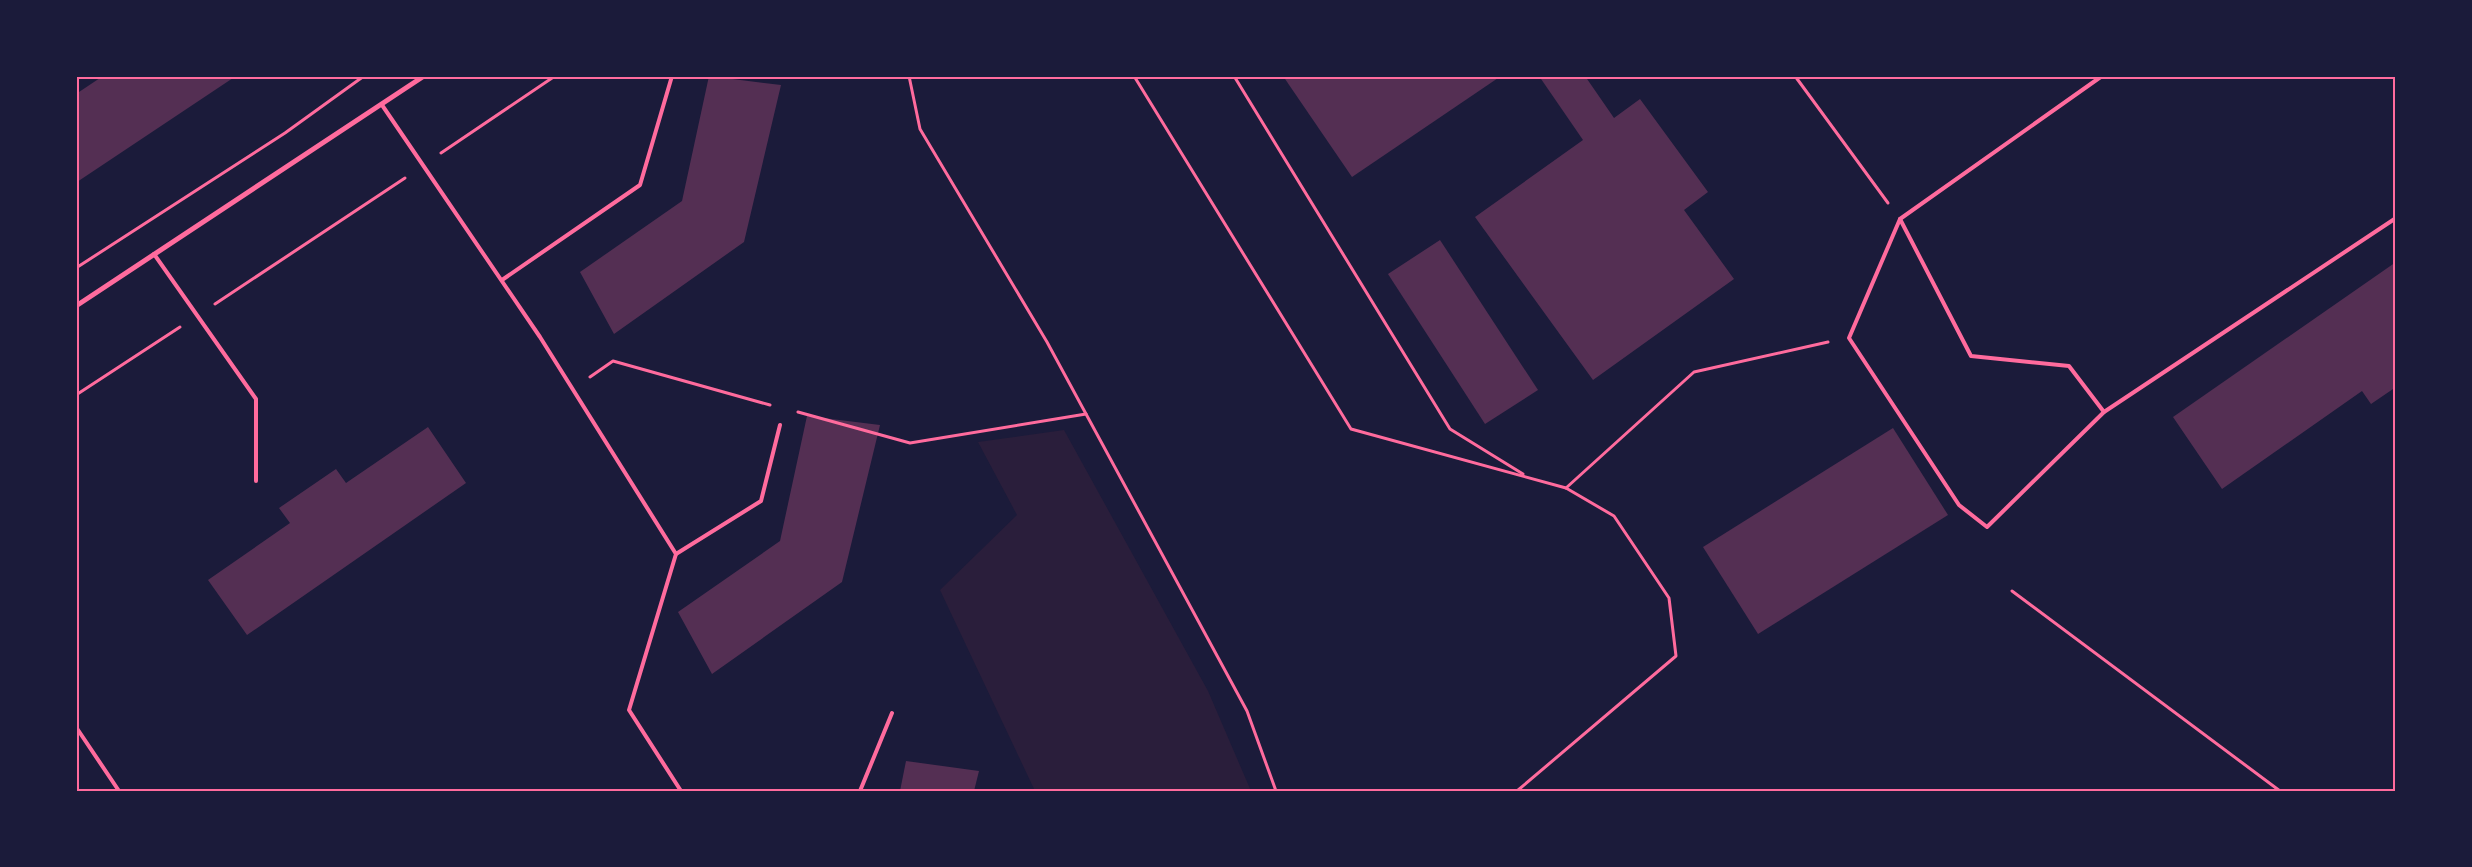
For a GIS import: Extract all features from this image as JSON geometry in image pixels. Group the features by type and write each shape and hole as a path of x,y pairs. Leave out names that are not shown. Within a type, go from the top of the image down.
{"street":[{"path":"76,306 424,76"}],"lane":[{"path":"502,280 640,185 672,76"},
{"path":"2102,76 1900,220 1849,338 1959,505 1987,527 2104,412 2396,218"},
{"path":"382,105 502,280 676,554"},
{"path":"1900,220 1971,356 2068,366 2104,412"},
{"path":"154,254 256,399 256,481"},
{"path":"680,791 629,710 676,554 761,501 780,425"},
{"path":"860,791 892,713"},
{"path":"76,727 119,791"}],"path":[{"path":"76,268 285,133 364,76"},
{"path":"76,395 556,76"},
{"path":"909,76 920,129 1047,342 1247,711 1276,791"},
{"path":"1134,76 1351,428 1566,488 1614,516 1669,598 1676,656 1517,791"},
{"path":"1234,76 1450,429 1526,476"},
{"path":"1795,76 1900,220"},
{"path":"1566,488 1694,372 1849,338"},
{"path":"974,434 1086,414"},
{"path":"2012,591 2280,791"}],"shaded area":[{"path":"1064,430 1208,691 1251,791 1035,791 940,590 1017,515 978,442"}],"building":[{"path":"103,76 236,76 77,182 76,94"},
{"path":"709,76 781,85 744,242 614,334 580,272 682,201"},
{"path":"1283,76 1501,76 1352,177"},
{"path":"1539,76 1585,76 1614,118 1640,99 1708,192 1684,210 1734,279 1593,380 1475,217 1583,140"},
{"path":"1440,240 1538,390 1485,424 1388,274"},
{"path":"2396,262 2396,387 2371,404 2362,391 2222,489 2173,417"},
{"path":"807,416 880,425 842,582 712,674 678,612 780,541"},
{"path":"428,427 466,483 247,635 208,580 290,523 279,508 336,469 346,483"},
{"path":"1893,428 1948,515 1758,634 1703,547"},
{"path":"906,761 979,771 974,791 900,791"}]}
